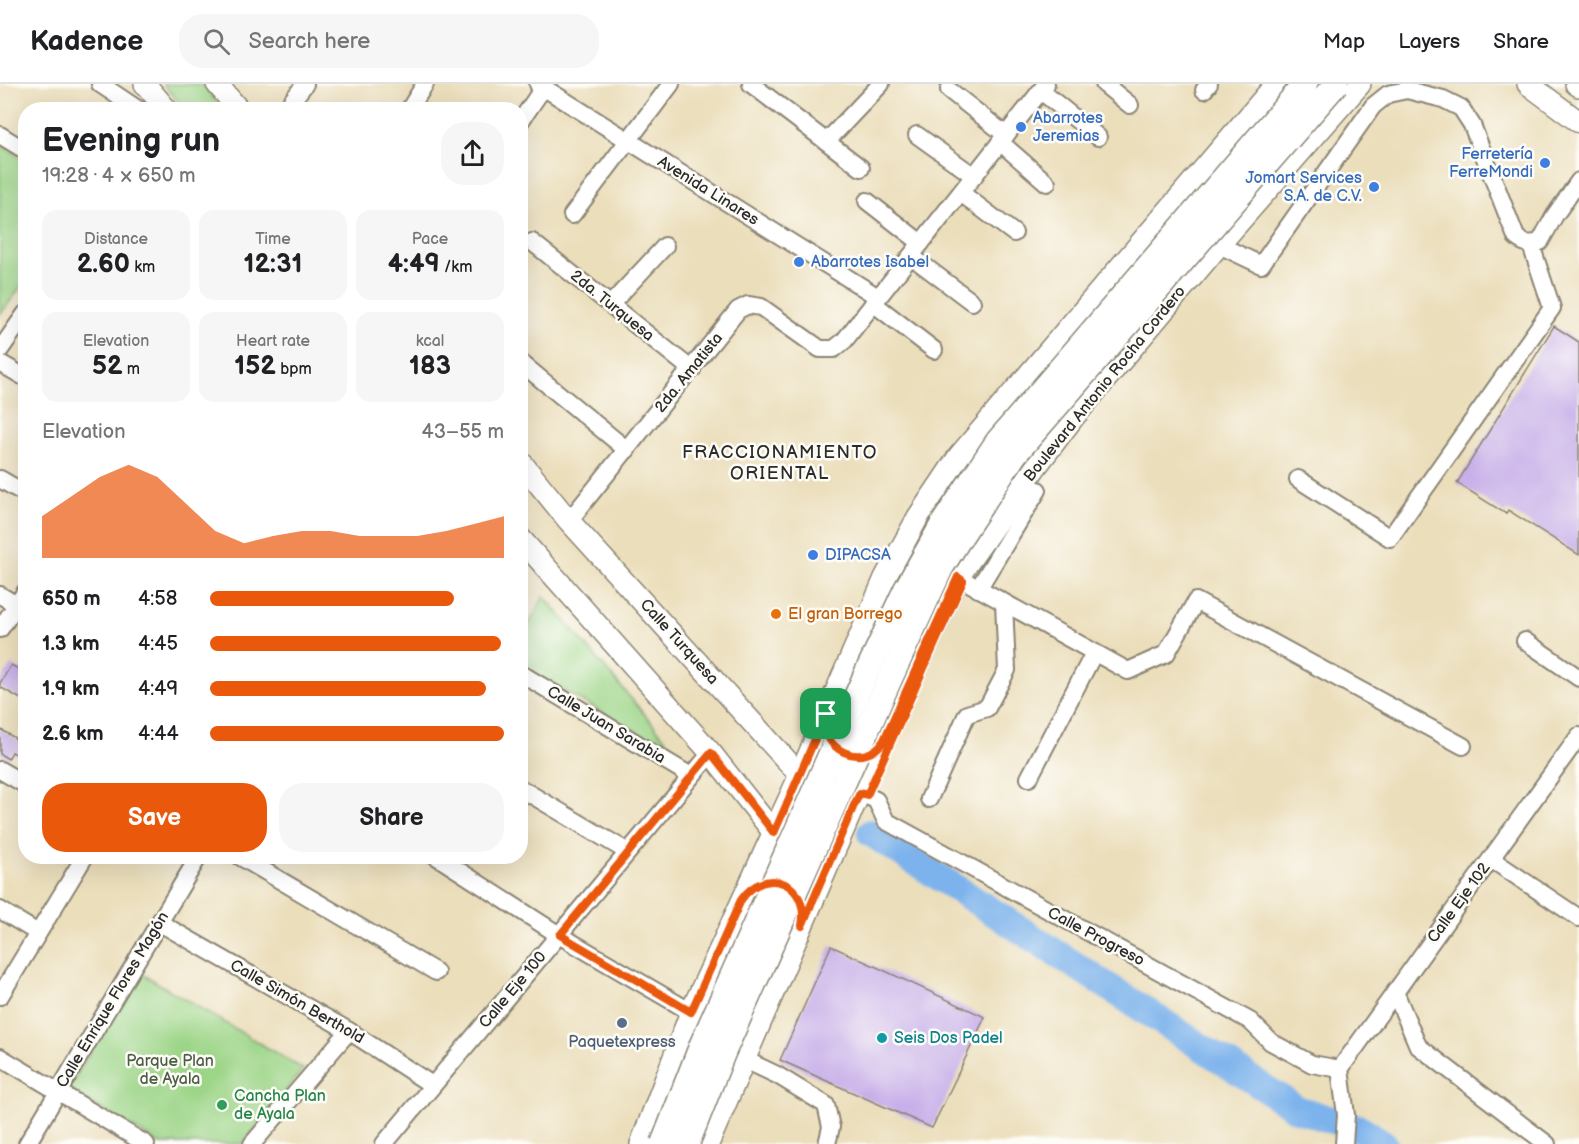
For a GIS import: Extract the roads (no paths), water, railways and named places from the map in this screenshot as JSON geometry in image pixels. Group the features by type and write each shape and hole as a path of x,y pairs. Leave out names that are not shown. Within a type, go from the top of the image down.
{"highway":[{"path":"663,1144 702,1044 867,672 905,591 944,522 998,441 1305,84"},
{"name":"Boulevard Antonio Rocha Cordero","path":"687,1144 723,1053 889,681 937,577 961,536 1015,454 1336,84"}],"main road":[{"path":"145,84 158,102"},
{"path":"217,84 232,102"},
{"path":"641,1144 691,1012 800,775 885,578 918,517 959,456 1276,84"},
{"name":"Boulevard Antonio Rocha Cordero","path":"708,1144 743,1059 861,797 884,740 961,579 1035,468 1073,418 1219,245 1360,84"},
{"path":"1528,84 1579,122"},
{"name":"Calle Turquesa","path":"528,470 569,521 800,775 861,797"},
{"path":"528,547 711,753 774,833 831,860"},
{"path":"826,714 825,729 829,739 835,748 844,753 854,756 865,755 875,751 884,740"},
{"path":"741,900 756,885 775,881 784,884 792,888 803,904 802,926"}],"street":[{"path":"100,84 127,102"},
{"path":"291,102 305,84"},
{"path":"414,102 425,84"},
{"path":"573,215 671,84"},
{"path":"751,84 861,168"},
{"path":"827,141 881,84"},
{"path":"1104,84 1130,105"},
{"path":"528,108 541,86"},
{"name":"Avenida Linares","path":"541,86 876,300 934,350"},
{"path":"876,300 1044,87 1098,137"},
{"path":"949,90 1047,183"},
{"path":"1219,245 1261,265 1373,106 1388,94 1407,90 1443,99 1461,108 1472,124 1516,237 1522,243 1531,245 1540,242 1555,215 1579,181"},
{"path":"0,135 18,146"},
{"path":"917,135 974,176"},
{"path":"961,193 1014,233"},
{"path":"867,201 972,302"},
{"name":"2da. Turquesa","path":"532,242 692,370"},
{"path":"1298,479 1390,538 1552,308 1531,245"},
{"path":"611,304 665,246"},
{"name":"2da. Amatista","path":"569,521 738,310 748,305 761,307 820,349 834,349 844,341 876,300"},
{"path":"0,350 18,324"},
{"path":"0,363 18,373"},
{"path":"528,369 627,450"},
{"path":"0,479 18,489"},
{"path":"978,589 1038,490"},
{"path":"861,797 961,579 1128,671 1166,654 1196,601 1463,746"},
{"path":"0,595 18,600"},
{"path":"929,799 967,714 987,708 1007,670 1004,603"},
{"path":"0,629 18,608"},
{"path":"1526,641 1579,678"},
{"path":"1029,778 1094,653"},
{"name":"Calle Juan Sarabia","path":"528,678 691,776"},
{"name":"Calle Eje 102","path":"1340,1069 1579,736"},
{"name":"Calle Eje 100","path":"384,1144 711,753"},
{"path":"0,770 18,780"},
{"path":"528,793 628,852"},
{"name":"Calle Progreso","path":"861,797 876,800 886,821 1250,1021 1271,1042 1312,1064 1340,1069"},
{"path":"1491,859 1579,918"},
{"path":"0,996 80,864"},
{"name":"Calle Enrique Flores Magón","path":"27,1144 194,864"},
{"path":"253,864 436,972"},
{"path":"449,864 560,935 691,1012"},
{"path":"0,910 38,933"},
{"name":"Calle Simón Berthold","path":"160,923 349,1031 432,1085"},
{"path":"1395,992 1418,1046 1547,1144"},
{"path":"252,1144 349,1031"},
{"path":"0,1057 146,1144"},
{"path":"743,1059 826,1105 831,1127 827,1144"},
{"path":"1340,1069 1346,1115 1344,1144"}],"waterway":[{"path":"871,833 1297,1109 1361,1129 1384,1144"}],"place":[{"name":"Abarrotes Jeremias","path":"1021,127"},
{"name":"Ferretería FerreMondi","path":"1545,163"},
{"name":"Jomart Services S.A. de C.V.","path":"1374,187"},
{"name":"Abarrotes Isabel","path":"799,262"},
{"name":"DIPACSA","path":"813,555"},
{"name":"El gran Borrego","path":"776,614"},
{"name":"Paquetexpress","path":"622,1023"},
{"name":"Seis Dos Padel","path":"882,1038"},
{"name":"Cancha Plan de Ayala","path":"222,1105"}],"district":[{"name":"FRACCIONAMIENTO ORIENTAL","path":"780,462"}],"park label":[{"name":"Parque Plan de Ayala","path":"170,1070"}]}
